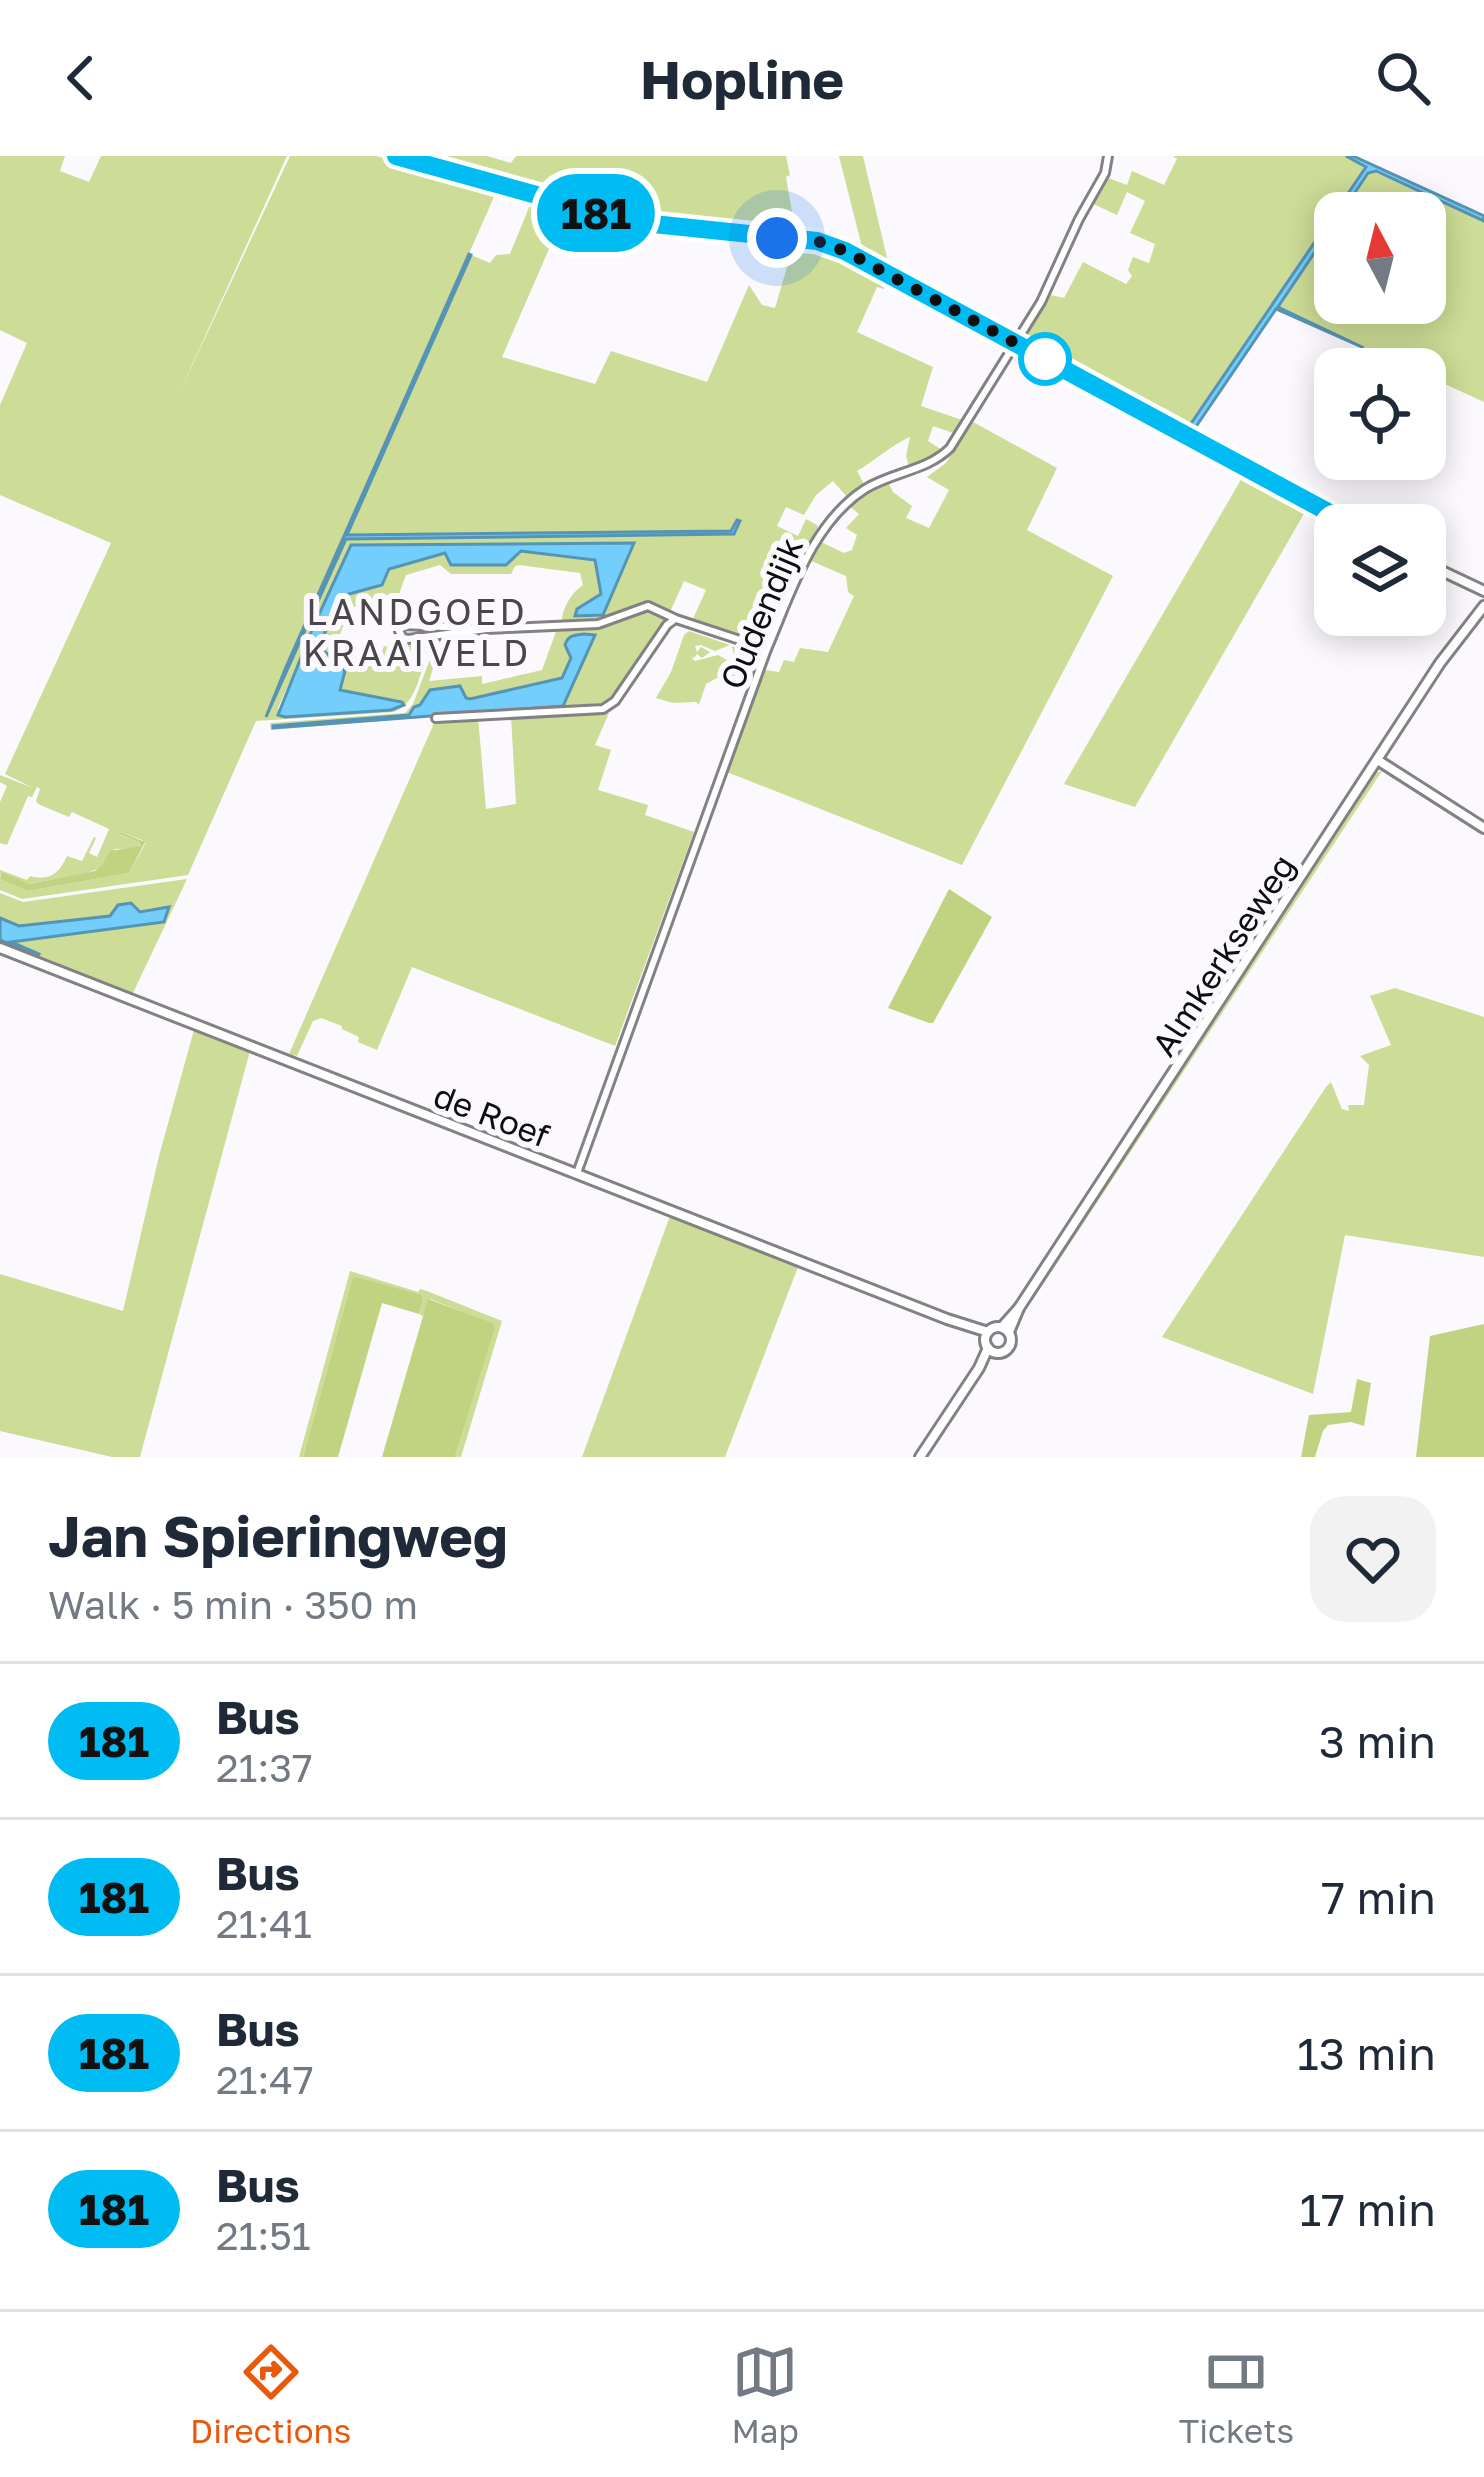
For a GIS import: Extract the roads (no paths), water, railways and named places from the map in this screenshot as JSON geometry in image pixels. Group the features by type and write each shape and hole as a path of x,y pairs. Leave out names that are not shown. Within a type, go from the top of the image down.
{"street":[{"path":"396,156 634,222 817,241 845,251 1314,504"},
{"name":"Oudendijk","path":"577,1173 766,650 803,567 828,522 867,488 933,462 959,436 1041,302 1105,172 1108,156"},
{"path":"1446,575 1484,599"},
{"name":"Almkerkseweg","path":"989,1342 1008,1348 1011,1340 1005,1330 1484,599"},
{"path":"487,628 408,639 399,631 404,625 598,624 648,606 766,650"},
{"name":"Almkerkseweg","path":"1467,628 1484,616"},
{"path":"436,718 602,710 615,701 667,625 676,619"},
{"path":"1379,760 1484,828"},
{"name":"de Roef","path":"0,948 967,1327 989,1342"},
{"path":"920,1457 979,1368 994,1328 1005,1330"}],"water":[{"path":"1346,156 1432,192 1421,192 1376,171 1368,173 1355,192 1349,192 1366,167"},
{"path":"1446,199 1484,216 1484,221 1446,203"},
{"path":"1314,243 1314,253 1278,307 1364,348 1276,309 1195,428 1190,425"},
{"path":"469,254 347,535 731,531 740,521 734,534 346,539 266,717 286,667"},
{"path":"634,543 603,615 575,616 577,609 601,594 595,560 521,551 506,565 451,565 445,553 389,569 382,585 345,595 320,647 345,671 340,690 404,705 391,710 278,715 351,545"},
{"path":"595,635 563,706 273,728 409,715 430,690 460,686 470,699 562,678 571,658 566,642"},
{"path":"131,903 140,912 169,907 164,922 11,942 38,956 0,940 0,918 19,926 110,916 118,905"}],"district":[{"name":"LANDGOED KRAAIVELD","path":"417,632"}]}
